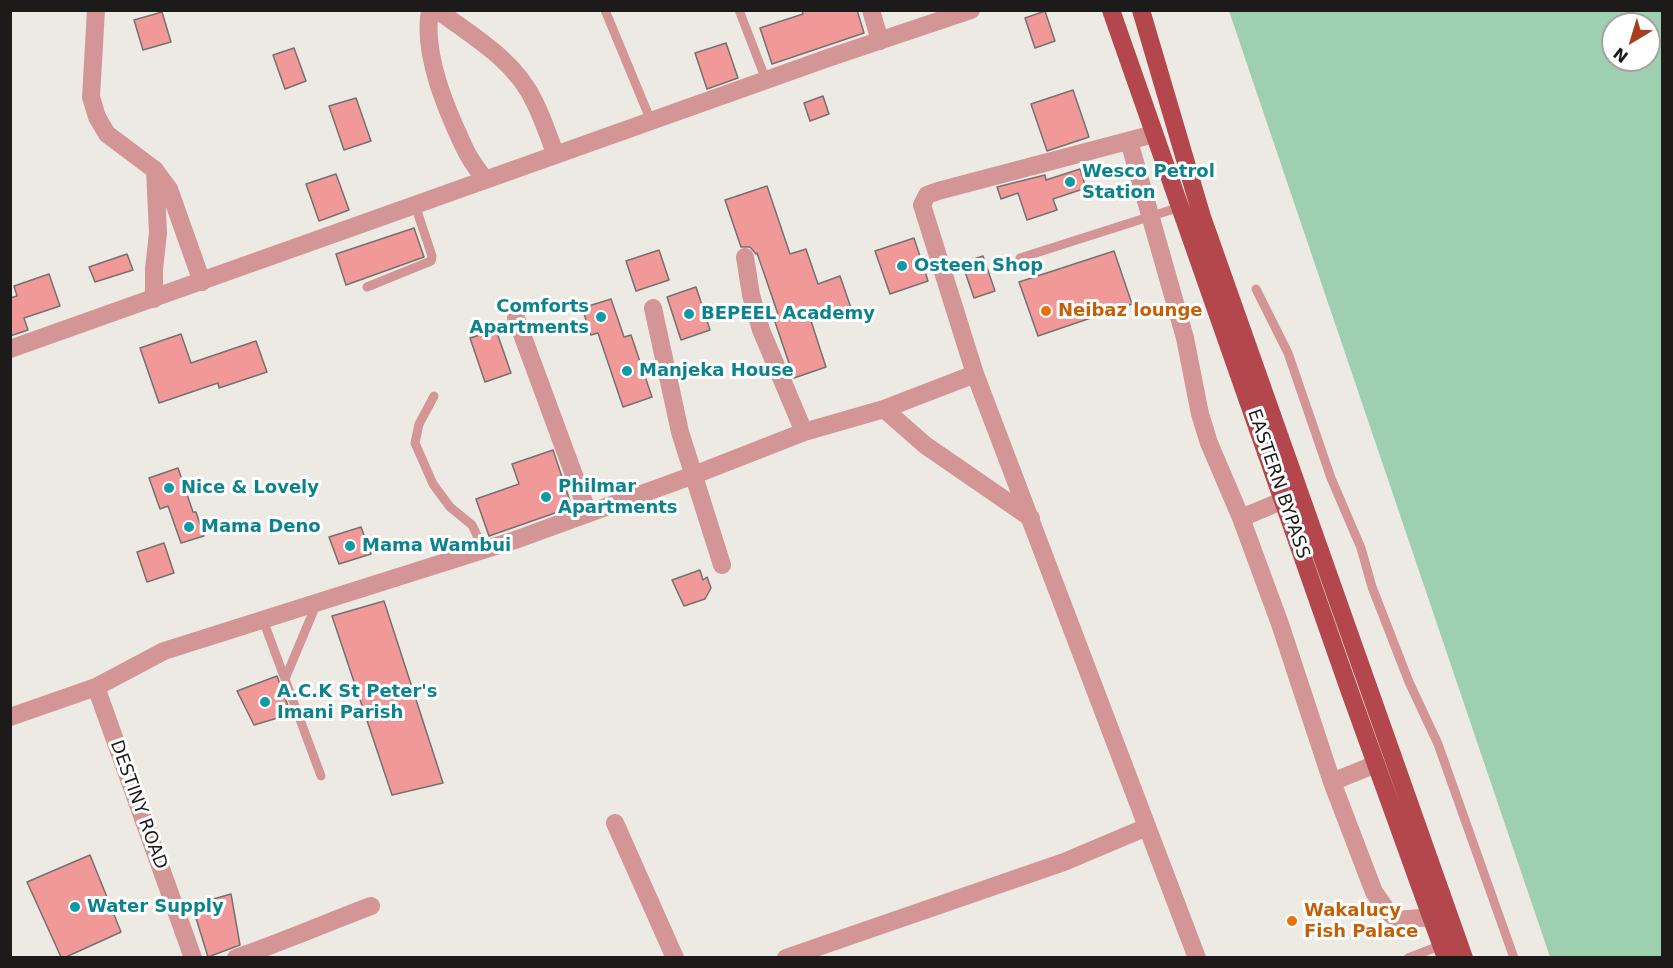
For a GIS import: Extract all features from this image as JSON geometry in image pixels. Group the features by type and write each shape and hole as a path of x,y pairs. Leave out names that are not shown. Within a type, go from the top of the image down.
{"main road":[{"name":"EASTERN BYPASS","path":"1111,10 1376,764 1405,817 1464,957"},
{"name":"EASTERN BYPASS","path":"1141,10 1206,228 1405,817 1431,917 1444,951"}],"street":[{"path":"96,10 92,97 97,117 107,134 155,170 169,189 202,282"},
{"path":"430,10 431,43 437,80 465,151 485,180"},
{"path":"437,10 485,44 516,75 535,102 556,155"},
{"path":"871,10 880,40"},
{"path":"10,349 766,80 971,10"},
{"path":"1154,134 927,195 922,205 975,374 1197,957"},
{"path":"1129,141 1185,338 1200,414 1209,443 1241,518 1280,624 1332,782 1374,892 1388,912 1398,920 1431,917"},
{"path":"154,299 154,269 158,233 155,170"},
{"path":"745,257 751,295 761,330 804,432"},
{"path":"653,308 680,432 722,565"},
{"path":"516,318 588,513"},
{"path":"10,717 96,687 164,651 484,550 694,475 804,432 884,409 975,374"},
{"path":"884,409 925,445 1031,518"},
{"path":"1241,518 1284,500"},
{"path":"96,687 94,702 98,716 145,858 184,957"},
{"name":"DESTINY ROAD","path":"96,687 193,957"},
{"path":"1332,782 1376,764"},
{"path":"615,823 675,957"},
{"path":"786,957 1064,862 1147,827"},
{"path":"236,957 278,944 311,928 371,906"}],"lane":[{"path":"605,10 651,121"},
{"path":"740,10 766,80"},
{"path":"367,287 431,261 432,256 415,206"},
{"path":"1020,258 1180,207"},
{"path":"1256,289 1288,353 1331,478 1361,548 1372,587 1409,682 1438,744 1514,957"},
{"path":"434,396 419,424 415,443 433,484 450,507 472,525 484,550"},
{"path":"285,679 317,602"},
{"path":"263,620 321,776"},
{"path":"1408,957 1444,951"}],"green space":[{"path":"1229,11 1662,11 1662,957 1550,957"}],"building":[{"path":"802,10 857,10 864,33 772,64 760,28 803,14"},
{"path":"1045,11 1055,41 1035,48 1025,18"},
{"path":"162,12 171,42 143,50 134,20"},
{"path":"726,43 738,78 707,89 695,53"},
{"path":"294,48 306,81 285,89 273,55"},
{"path":"1073,90 1089,137 1047,151 1031,104"},
{"path":"823,96 829,114 810,121 804,103"},
{"path":"356,98 371,141 344,150 329,106"},
{"path":"1080,169 1086,188 1053,199 1057,210 1027,220 1018,193 1001,199 997,187 1045,175 1046,180"},
{"path":"336,174 349,210 319,221 306,184"},
{"path":"767,186 790,254 806,249 818,284 840,276 851,308 811,321 826,367 794,378 773,316 778,314 757,253 750,247 741,247 725,200"},
{"path":"414,228 424,257 346,285 336,254"},
{"name":"Osteen Shop","path":"914,238 928,281 890,294 875,251"},
{"path":"659,250 669,280 636,291 626,261"},
{"path":"1114,251 1132,304 1038,336 1019,282"},
{"path":"127,254 133,270 95,282 89,267"},
{"path":"983,256 995,291 974,298 962,263"},
{"path":"49,274 60,306 24,318 28,330 10,336 10,298 17,296 14,286"},
{"name":"BEPEEL Academy","path":"696,287 710,330 681,340 667,297"},
{"name":"Manjeka House","path":"611,299 624,337 631,335 652,397 623,407 598,333 591,335 582,308"},
{"path":"496,330 511,373 485,382 470,338"},
{"path":"181,334 191,363 256,341 267,372 219,388 218,383 159,403 140,348"},
{"path":"553,450 572,507 489,536 476,499 519,484 512,464"},
{"path":"178,468 204,536 181,543 168,506 160,509 149,478"},
{"name":"Mama Wambui","path":"361,527 371,554 339,564 329,537"},
{"path":"164,543 174,573 147,582 137,552"},
{"path":"700,570 703,580 707,577 711,588 705,599 684,606 672,580"},
{"path":"384,601 443,783 392,795 332,616"},
{"name":"A.C.K St Peter's Imani Parish","path":"277,676 291,714 254,725 237,691"},
{"name":"Water Supply","path":"90,855 121,932 66,957 61,957 27,882"},
{"path":"231,894 240,945 208,957 192,905"}],"place":[{"name":"Wesco Petrol Station","path":"1070,182"},
{"name":"Osteen Shop","path":"902,266"},
{"name":"Neibaz lounge","path":"1046,311"},
{"name":"BEPEEL Academy","path":"689,314"},
{"name":"Comforts Apartments","path":"601,317"},
{"name":"Manjeka House","path":"627,371"},
{"name":"Nice & Lovely","path":"169,488"},
{"name":"Philmar Apartments","path":"546,497"},
{"name":"Mama Deno","path":"189,527"},
{"name":"Mama Wambui","path":"350,546"},
{"name":"A.C.K St Peter's Imani Parish","path":"265,702"},
{"name":"Water Supply","path":"75,907"},
{"name":"Wakalucy Fish Palace","path":"1292,921"}]}
